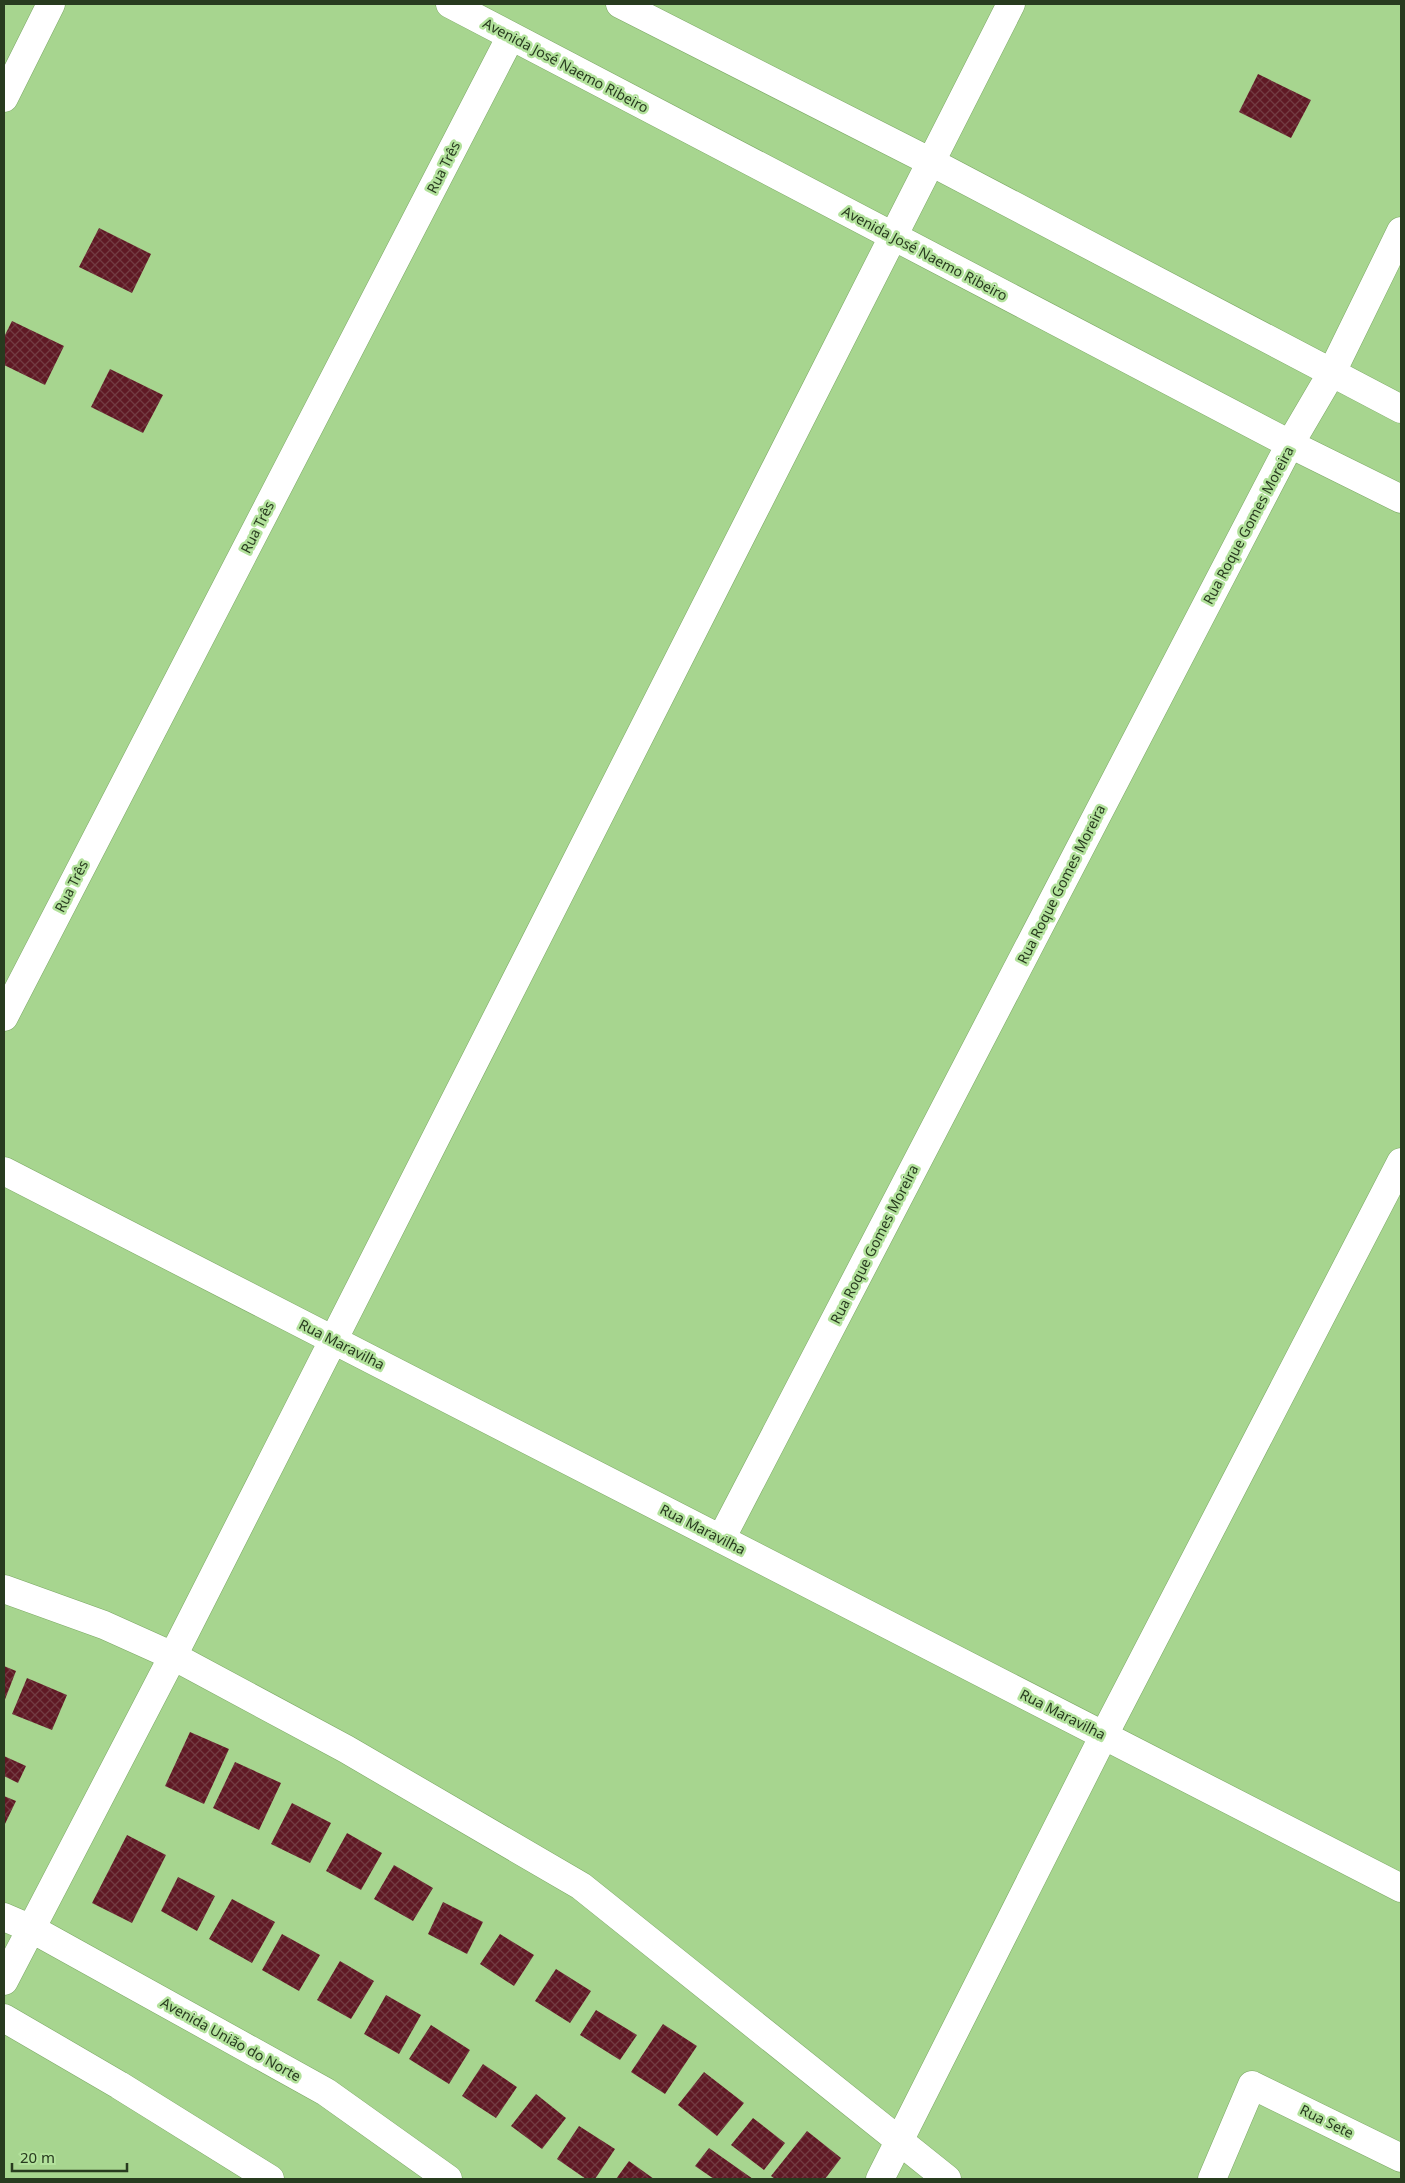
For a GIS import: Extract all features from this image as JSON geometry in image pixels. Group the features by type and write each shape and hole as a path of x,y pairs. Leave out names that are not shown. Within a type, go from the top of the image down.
{"street":[{"path":"4,98 51,4"},
{"name":"Avenida José Naemo Ribeiro","path":"450,4 1290,444 1401,500"},
{"path":"620,4 931,162 1401,409"},
{"path":"4,1981 173,1656 892,236 1012,4"},
{"name":"Rua Três","path":"4,1017 511,36"},
{"name":"Rua Roque Gomes Moreira","path":"721,1539 1290,444 1332,374 1401,231"},
{"path":"880,2179 1104,1735 1401,1162"},
{"name":"Rua Maravilha","path":"4,1171 1401,1888"},
{"path":"4,1590 104,1625 173,1656 346,1749 581,1886 947,2179"},
{"name":"Avenida União do Norte","path":"4,1917 32,1929 326,2092 448,2179"},
{"path":"4,2018 119,2085 270,2179"},
{"name":"Rua Sete","path":"1212,2179 1252,2085 1401,2158"}],"building":[{"path":"1258,74 1311,100 1291,138 1239,112"},
{"path":"99,228 151,254 132,293 79,267"},
{"path":"12,321 64,346 45,385 4,365 4,337"},
{"path":"110,369 163,395 143,433 91,407"},
{"path":"4,1666 16,1671 4,1702"},
{"path":"27,1678 67,1695 52,1730 12,1714"},
{"path":"190,1732 229,1749 204,1804 165,1786"},
{"path":"4,1756 26,1766 18,1783 4,1776"},
{"path":"235,1762 281,1783 259,1830 213,1808"},
{"path":"4,1796 16,1801 4,1826"},
{"path":"292,1803 331,1823 310,1863 271,1844"},
{"path":"347,1833 382,1853 361,1890 326,1871"},
{"path":"127,1835 166,1855 132,1923 92,1903"},
{"path":"394,1865 433,1888 413,1921 374,1899"},
{"path":"178,1877 215,1896 197,1931 161,1911"},
{"path":"232,1899 275,1922 252,1963 209,1939"},
{"path":"443,1902 483,1922 467,1954 428,1934"},
{"path":"282,1934 320,1955 299,1991 262,1970"},
{"path":"500,1934 534,1955 514,1986 480,1964"},
{"path":"340,1961 374,1981 351,2019 317,2000"},
{"path":"556,1969 591,1991 570,2023 535,2001"},
{"path":"386,1995 421,2015 399,2054 364,2034"},
{"path":"596,2010 637,2035 620,2060 580,2035"},
{"path":"663,2024 697,2046 665,2094 631,2072"},
{"path":"431,2025 470,2050 449,2084 409,2059"},
{"path":"483,2064 517,2087 496,2118 462,2096"},
{"path":"704,2072 744,2103 717,2136 678,2105"},
{"path":"536,2094 566,2118 542,2149 511,2126"},
{"path":"753,2118 785,2143 764,2170 731,2145"},
{"path":"579,2126 615,2149 595,2179 586,2179 557,2159"},
{"path":"807,2131 841,2158 825,2179 775,2179 771,2176"},
{"path":"709,2148 753,2179 714,2179 695,2166"},
{"path":"629,2161 654,2179 616,2179"}]}
